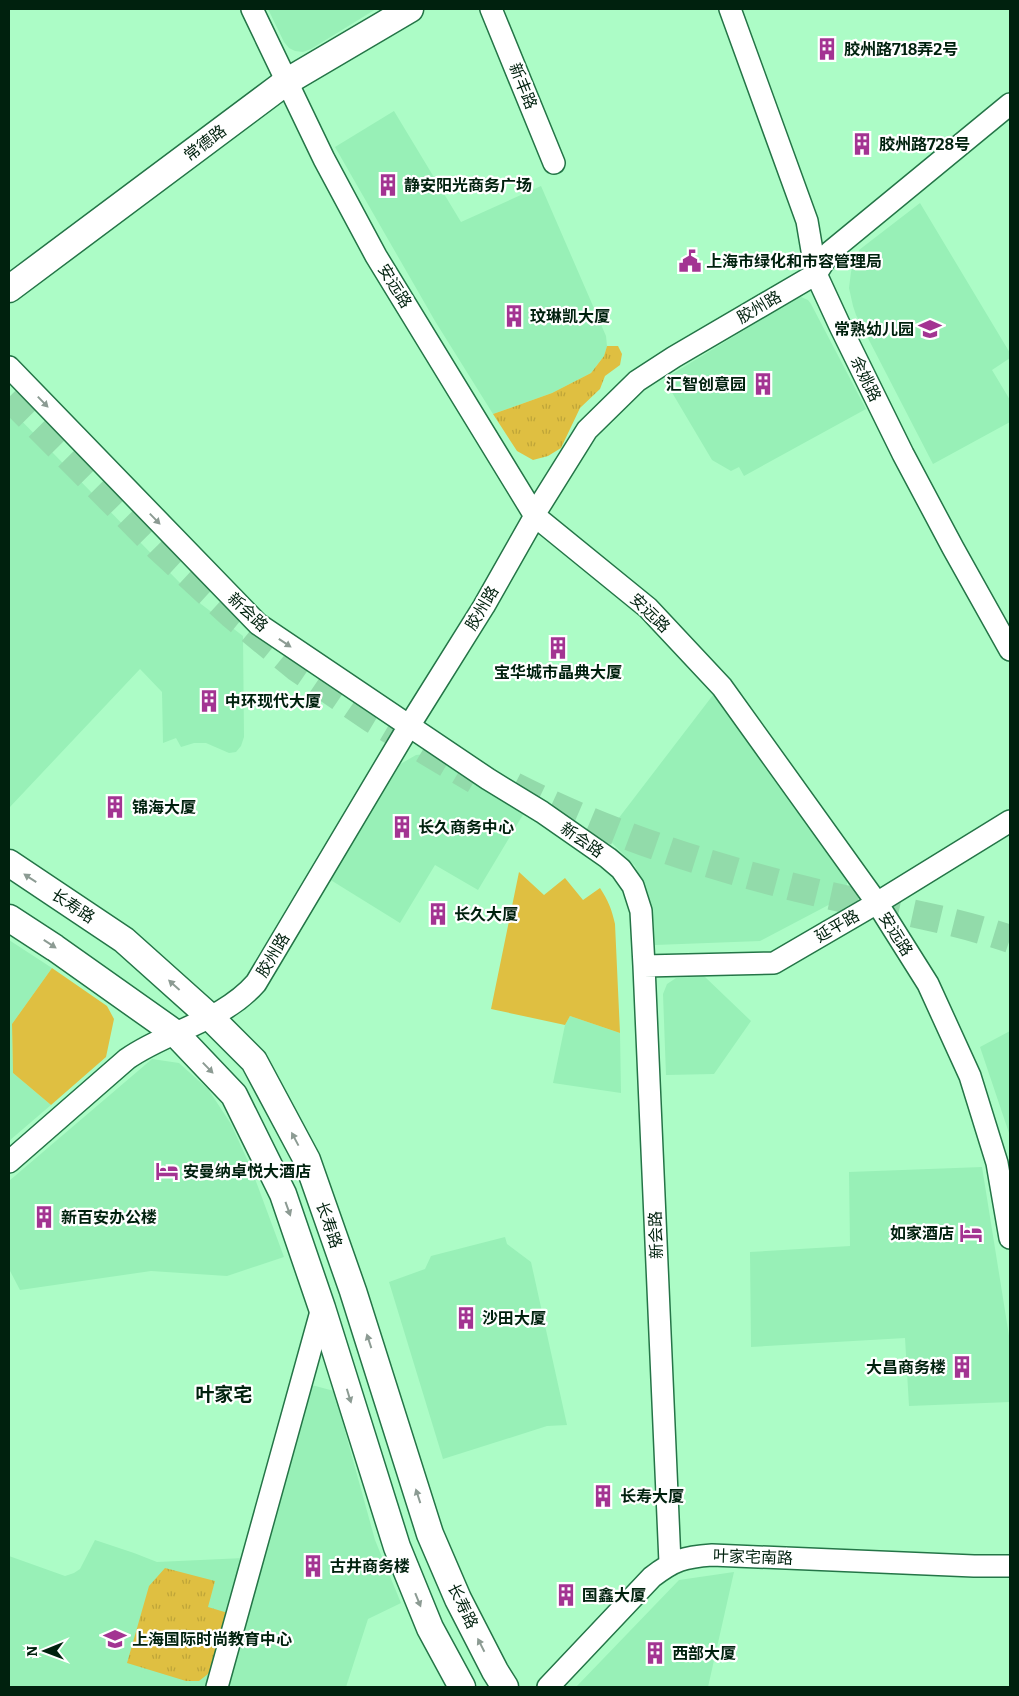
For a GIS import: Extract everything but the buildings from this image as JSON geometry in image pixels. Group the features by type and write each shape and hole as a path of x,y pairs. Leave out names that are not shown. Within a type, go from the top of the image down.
{"main road":[{"name":"常德路","path":"9,289 286,82 410,9"},
{"name":"长寿路","path":"9,864 124,940 210,1017 254,1061 306,1160 353,1292 430,1534 458,1599 495,1671 506,1687"},
{"name":"长寿路","path":"9,918 56,948 175,1033 234,1095 283,1194 322,1308 397,1548 430,1628 462,1687"}],"street":[{"name":"安远路","path":"252,9 335,182 376,256 535,516 648,608 722,687 877,903 928,984 970,1076 997,1163 1010,1238"},
{"name":"新丰路","path":"492,9 554,163"},
{"name":"余姚路","path":"730,9 807,222 816,274 903,454 952,548 1010,650"},
{"name":"胶州路","path":"9,1162 127,1059 140,1050 210,1017 238,1001 256,983 409,726 484,606 537,510 586,430 637,381 674,357 816,274 830,252 1010,104"},
{"name":"新会路","path":"9,367 258,624 409,726 542,812 608,858 621,869 633,886 641,911 670,1563"},
{"name":"延平路","path":"644,966 774,963 877,903 1010,821"},
{"path":"217,1687 322,1308"},
{"name":"叶家宅南路","path":"548,1687 652,1577 670,1563 691,1556 712,1555 1010,1566"}],"shaded area":[{"path":"268,9 376,9 303,52 289,48 284,42"},
{"path":"394,111 461,222 541,186 606,336 607,346 604,356 591,373 552,393 493,414 435,321 335,147"},
{"name":"常熟幼儿园","path":"920,203 1010,353 1010,358 992,370 1010,400 1010,422 933,464 856,315 849,288 851,272 853,265 857,263 859,250"},
{"name":"汇智创意园","path":"801,297 808,300 811,304 866,409 744,476 739,467 731,471 712,460 664,379"},
{"path":"9,408 201,604 243,636 244,737 241,746 236,752 229,753 206,743 194,743 181,747 176,738 163,743 162,692 140,669 9,808"},
{"path":"713,695 735,718 847,875 847,884 838,900 760,941 655,945 653,917 646,890 635,866 605,836"},
{"path":"435,753 524,813 478,890 435,865 400,923 329,879 397,766 416,755"},
{"path":"9,940 52,968 12,1024 13,1073 51,1105 9,1141"},
{"path":"704,976 751,1021 714,1074 666,1075 663,994 667,984 676,978"},
{"path":"570,1016 620,1033 621,1093 553,1083 565,1025"},
{"path":"1010,1031 1010,1136 980,1047"},
{"path":"152,1059 179,1063 208,1089 231,1124 251,1168 284,1257 227,1276 151,1271 20,1290 9,1269 9,1181"},
{"path":"982,1167 1010,1342 1010,1402 909,1406 905,1338 751,1347 750,1252 850,1246 849,1172"},
{"path":"505,1237 507,1244 531,1262 567,1425 547,1426 443,1459 389,1282 425,1269 431,1256"},
{"path":"308,1384 334,1391 375,1540 401,1603 368,1619 346,1687 223,1687"},
{"name":"上海国际时尚教育中心","path":"95,1540 157,1562 244,1558 208,1687 9,1687 9,1556 65,1576 80,1569"},
{"path":"734,1572 708,1687 576,1687 679,1580"}],"green space":[{"path":"607,346 618,346 622,354 620,365 605,376 600,389 580,408 561,448 548,456 533,460 517,451 493,414 552,393 591,373 604,356"},
{"path":"519,872 544,895 565,878 583,900 600,888 603,892 613,914 615,924 620,1033 570,1016 565,1025 491,1009"},
{"path":"52,968 107,1006 114,1019 106,1057 51,1105 13,1073 12,1024"},
{"path":"165,1568 215,1581 208,1607 228,1613 214,1664 208,1674 199,1681 186,1681 127,1663 149,1586"}],"tunnel":[{"path":"9,397 158,547 232,615 297,668 372,719 475,780"},
{"path":"514,786 587,820 701,861 779,883 939,919 1010,939"}],"place":[{"name":"胶州路718弄2号","path":"827,49"},
{"name":"胶州路728号","path":"862,144"},
{"name":"静安阳光商务广场","path":"388,185"},
{"name":"上海市绿化和市容管理局","path":"690,261"},
{"name":"玟琳凯大厦","path":"514,316"},
{"name":"常熟幼儿园","path":"930,329"},
{"name":"汇智创意园","path":"763,384"},
{"name":"宝华城市晶典大厦","path":"558,648"},
{"name":"中环现代大厦","path":"209,701"},
{"name":"锦海大厦","path":"115,807"},
{"name":"长久商务中心","path":"402,827"},
{"name":"长久大厦","path":"438,914"},
{"name":"安曼纳卓悦大酒店","path":"167,1171"},
{"name":"新百安办公楼","path":"44,1217"},
{"name":"如家酒店","path":"971,1233"},
{"name":"沙田大厦","path":"466,1318"},
{"name":"大昌商务楼","path":"962,1367"},
{"name":"长寿大厦","path":"603,1496"},
{"name":"古井商务楼","path":"313,1566"},
{"name":"国鑫大厦","path":"566,1595"},
{"name":"上海国际时尚教育中心","path":"115,1639"},
{"name":"西部大厦","path":"655,1653"}],"district":[{"name":"叶家宅","path":"224,1394"}]}
